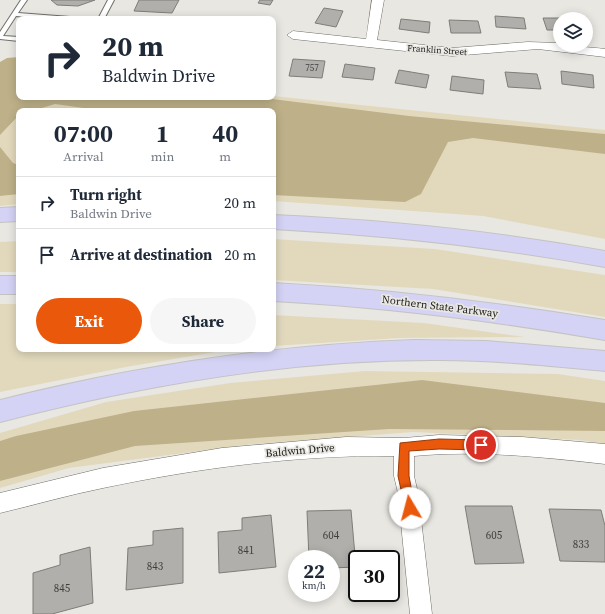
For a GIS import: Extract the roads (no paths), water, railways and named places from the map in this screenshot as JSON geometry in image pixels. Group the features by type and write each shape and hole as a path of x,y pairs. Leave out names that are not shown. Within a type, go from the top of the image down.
{"highway":[{"path":"276,211 358,215 441,223 605,247"},
{"path":"0,215 16,214"},
{"path":"276,222 410,231 530,246 605,259"},
{"path":"0,226 16,225"},
{"path":"0,285 16,285"},
{"name":"Northern State Parkway","path":"276,292 428,304 501,313 605,330"},
{"path":"0,411 110,384 189,370 303,355 417,350 495,352 605,361"}],"street":[{"path":"370,44 374,34 374,21 378,0"},
{"name":"Franklin Street","path":"294,35 452,52 473,52 530,46 571,48 605,53"},
{"name":"Baldwin Drive","path":"0,503 103,478 222,458 346,446 404,446 439,444 522,446 605,454"},
{"path":"404,446 404,476 408,493 421,614"}],"lane":[{"path":"16,39 0,37 24,0"},
{"path":"103,16 111,0"},
{"path":"15,14 37,16"}]}
